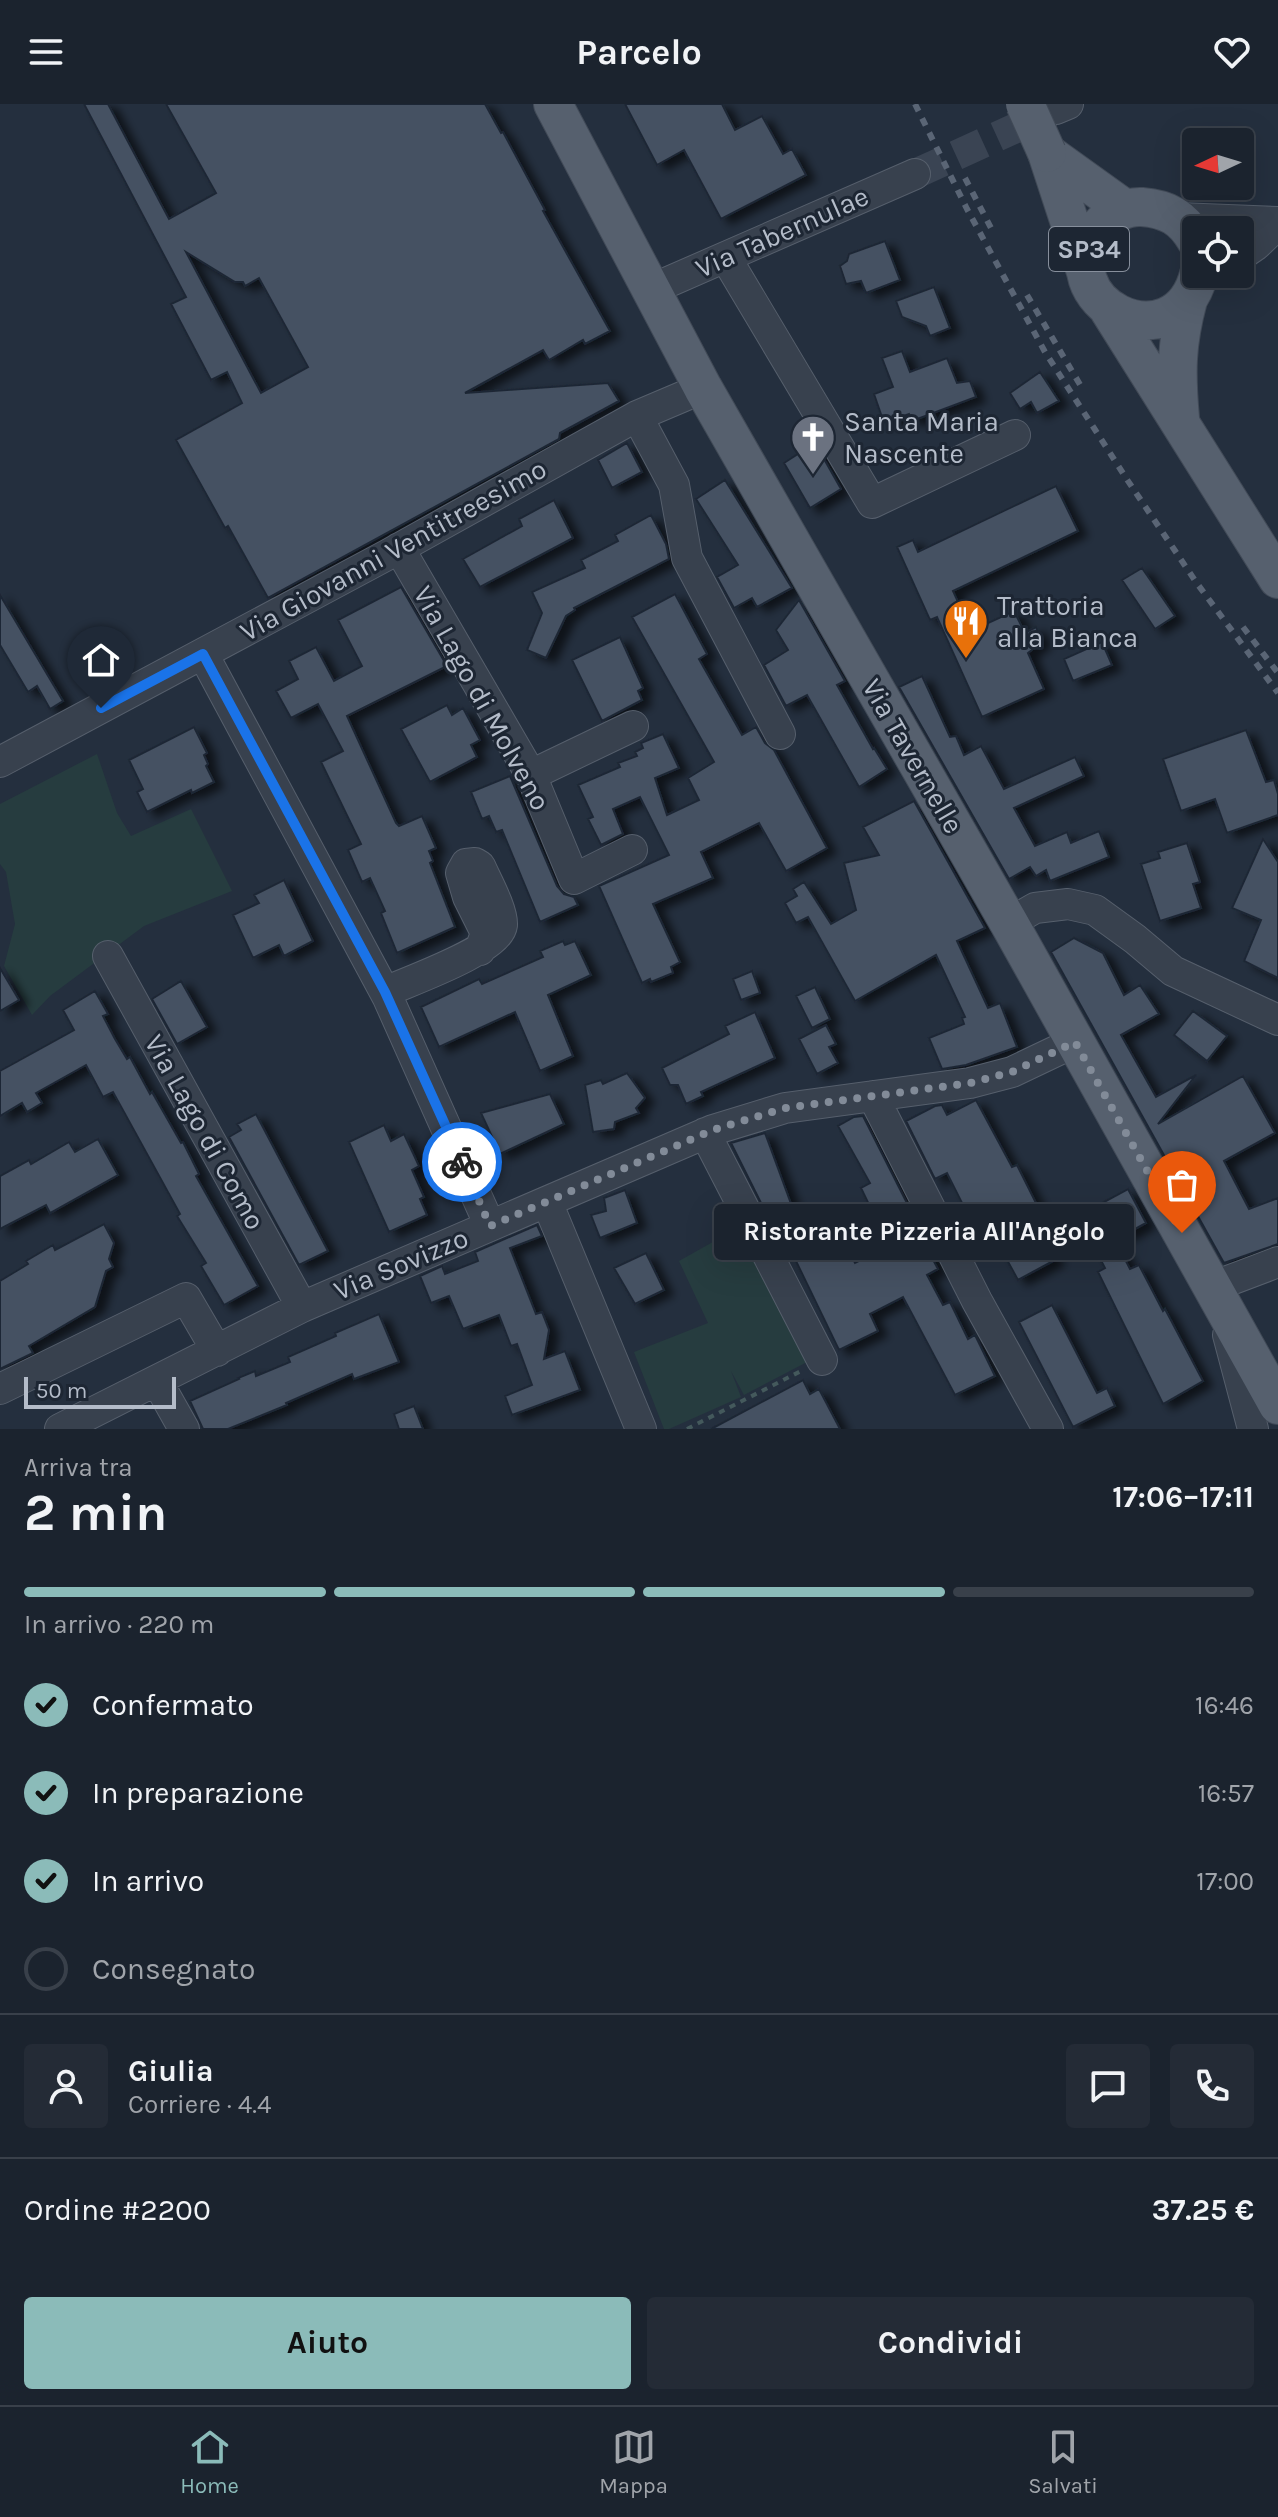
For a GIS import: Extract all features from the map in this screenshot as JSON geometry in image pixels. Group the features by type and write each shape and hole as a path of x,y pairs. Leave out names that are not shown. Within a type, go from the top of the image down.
{"main road":[{"name":"Via Tavernelle","path":"553,104 703,388 1009,923 1278,1405"},
{"name":"SP34","path":"1050,106 1047,153 1091,288 1109,310 1278,579"},
{"name":"SP34","path":"1047,153 1125,209"},
{"name":"SP34","path":"1087,275 1086,256 1092,237 1104,221 1125,209 1157,208 1182,226"},
{"name":"SP34","path":"1109,310 1122,317 1151,321 1177,310 1195,288"},
{"name":"SP34","path":"1180,421 1176,367 1179,333 1197,288"}],"street":[{"name":"Via Tabernulae","path":"650,290 915,174"},
{"path":"1254,225 1278,223"},
{"path":"1254,246 1278,223"},
{"path":"726,258 869,510 1015,435"},
{"name":"Via Giovanni Ventitreesimo","path":"0,762 637,416 703,388"},
{"path":"637,416 674,485 687,558 780,734"},
{"name":"Via Lago di Molveno","path":"399,548 531,775 574,879 632,850"},
{"path":"203,654 385,992 490,1226"},
{"path":"531,775 633,726"},
{"path":"1009,923 1035,908 1068,904 1095,910 1173,971 1278,1020"},
{"path":"385,992 480,950"},
{"name":"Via Lago di Como","path":"108,956 302,1307"},
{"name":"Via Sovizzo","path":"60,1429 302,1307 705,1133 785,1108 970,1083 1012,1072 1075,1042"},
{"path":"873,1096 977,1301 1048,1429"},
{"path":"705,1133 822,1360"},
{"path":"547,1202 641,1429"},
{"path":"1253,1429 1215,1293 1278,1264"},
{"path":"0,1389 186,1298 217,1351"},
{"path":"157,1381 184,1429"}],"path":[{"path":"687,1429 822,1360"}],"green space":[{"path":"97,754 117,813 131,836 191,809 232,891 144,926 50,996 32,1015 4,966 15,924 6,872 0,864 0,804"},
{"path":"736,1229 811,1360 744,1395 731,1371 741,1397 664,1429 634,1352 708,1323 679,1261"}],"building":[{"path":"84,104 108,104 169,219 216,193 166,104 485,104 610,331 585,344 583,340 549,360 543,350 465,393 608,383 619,401 560,433 559,439 268,598 176,440 242,403 227,372 211,380 171,304 186,297","holes":["186,252 235,282 243,282 245,286 259,278 308,367 261,393"]},
{"path":"625,104 722,104 735,130 762,116 783,154 792,149 806,175 721,219 684,150 657,165"},
{"path":"885,241 900,280 866,293 861,281 846,284 840,266 847,261 849,254"},
{"path":"934,287 950,328 930,336 926,326 902,317 896,301"},
{"path":"902,351 910,372 947,358 957,383 970,381 976,397 912,421 909,414 884,423 874,394 893,387 882,358"},
{"path":"1040,372 1059,401 1037,413 1031,402 1020,409 1010,393"},
{"path":"627,443 642,472 612,488 598,460"},
{"name":"Santa Maria Nascente","path":"815,443 841,489 810,508 784,463"},
{"path":"725,480 792,588 757,607 752,598 734,608 717,577 738,565 696,499"},
{"path":"1056,486 1078,531 953,591 971,631 1014,611 1025,633 1036,627 1042,642 1028,653 1044,689 982,717 937,617 930,620 897,547 913,540 918,552"},
{"path":"554,500 573,538 480,587 463,559 522,526 519,519"},
{"path":"651,515 666,544 669,559 574,608 566,616 546,658 527,650 542,613 532,592 585,568 581,560 618,541 615,535"},
{"path":"1142,568 1175,616 1155,629 1122,580"},
{"path":"401,587 447,666 347,716 396,823 399,826 422,816 436,848 429,851 433,861 430,863 455,927 397,953 381,913 385,911 370,878 362,882 348,850 361,844 321,762 343,751 318,704 291,718 276,691 298,679 289,661 316,647 334,681 362,666 338,620"},
{"path":"675,594 707,654 699,659 742,735 756,727 765,743 774,750 827,848 786,871 759,823 701,852 713,878 653,904 680,962 671,967 673,973 642,983 599,886 669,855 640,797 613,809 623,834 601,845 588,819 593,817 578,785 620,767 618,763 637,756 635,752 643,748 641,743 663,734 679,768 655,778 667,815 699,800 688,778 714,762 632,617"},
{"path":"0,595 63,701 50,709 37,686 28,692 0,645"},
{"path":"799,600 845,681 837,685 887,769 859,787 807,695 786,706 764,665 788,650 776,630"},
{"path":"620,637 643,688 638,691 642,700 602,721 572,660"},
{"path":"1102,642 1112,665 1073,681 1064,659"},
{"path":"922,676 950,737 956,736 964,755 981,746 1004,789 1075,757 1084,776 1014,808 1035,846 1067,832 1071,843 1099,831 1109,857 1050,881 1046,870 1036,876 1030,867 1009,879 899,687"},
{"path":"447,705 452,715 463,708 480,740 471,745 477,757 430,782 401,729"},
{"path":"194,727 207,753 204,755 206,766 214,782 147,812 137,792 143,789 129,760"},
{"path":"1246,730 1266,782 1274,780 1278,815 1227,833 1215,799 1181,811 1163,759"},
{"path":"510,776 557,886 564,894 574,897 578,905 540,922 502,830 496,832 489,816 482,819 471,792"},
{"path":"914,801 985,928 957,941 988,1008 1000,1003 1017,1047 966,1065 942,1069 929,1038 964,1024 962,1018 965,1017 936,955 855,1001 808,917 796,923 785,903 797,896 793,889 804,882 831,924 856,910 844,863 879,855 863,827"},
{"path":"1263,839 1278,862 1278,978 1244,961 1261,920 1232,908"},
{"path":"1187,843 1200,882 1193,884 1201,908 1160,921 1141,864 1160,858 1158,852"},
{"path":"284,880 313,941 284,956 279,945 253,958 233,915 259,903 254,895"},
{"path":"1074,938 1103,953 1124,995 1140,985 1159,1014 1121,1035 1156,1097 1196,1075 1158,1124 1243,1076 1275,1133 1224,1161 1249,1209 1278,1198 1278,1244 1224,1263 1051,952"},
{"path":"563,941 565,945 575,941 591,975 548,995 573,1056 540,1071 515,1012 439,1047 421,1007 479,979 482,984 543,957 540,951"},
{"path":"0,968 19,1000 0,1011"},
{"path":"752,971 760,993 741,1000 733,979"},
{"path":"181,981 207,1027 177,1044 152,999"},
{"path":"815,987 830,1019 812,1028 796,996"},
{"path":"95,991 108,1014 103,1016 115,1039 127,1059 130,1057 150,1094 152,1092 183,1142 199,1174 196,1176 258,1286 224,1305 201,1266 206,1263 177,1216 180,1214 113,1092 103,1097 86,1065 36,1093 42,1103 27,1112 22,1103 0,1116 0,1071 74,1030 63,1010"},
{"path":"1193,1011 1227,1036 1207,1061 1174,1035"},
{"path":"755,1012 775,1058 701,1092 703,1096 686,1104 678,1085 670,1085 662,1068 729,1034 725,1026"},
{"path":"826,1025 836,1044 829,1047 838,1063 817,1074 799,1039"},
{"path":"627,1073 645,1098 636,1108 639,1113 615,1122 614,1129 593,1132 585,1085 601,1080 603,1084"},
{"path":"550,1094 564,1124 500,1154 481,1113"},
{"path":"976,1100 1012,1167 1017,1165 1040,1211 1031,1216 1055,1260 1018,1280 994,1236 986,1240 971,1211 967,1213 947,1173 935,1179 906,1121 935,1106 942,1105 947,1115"},
{"path":"256,1114 328,1251 299,1265 229,1137 241,1130 237,1124"},
{"path":"863,1116 938,1269 927,1275 943,1305 950,1302 968,1339 975,1335 995,1376 955,1395 903,1297 870,1314 878,1331 839,1350 795,1259 800,1256 778,1211 767,1215 731,1143 765,1133 800,1228 830,1213 855,1263 889,1246 861,1188 870,1183 838,1126 854,1117"},
{"path":"384,1125 391,1141 404,1134 419,1166 412,1170 424,1197 420,1199 427,1215 389,1232 349,1142"},
{"path":"98,1139 118,1175 50,1213 46,1205 0,1229 0,1176 29,1160 31,1164 69,1142 75,1152"},
{"path":"1128,1189 1146,1223 1115,1240 1130,1269 1139,1265 1203,1381 1163,1404 1098,1272 1105,1268 1078,1216"},
{"path":"625,1190 637,1223 600,1238 591,1215 606,1211 604,1198"},
{"path":"104,1224 114,1243 109,1259 113,1267 106,1271 95,1307 29,1346 33,1353 0,1369 0,1281 53,1245 55,1250"},
{"path":"537,1225 542,1236 510,1248 536,1314 542,1312 549,1330 544,1359 565,1351 580,1390 512,1415 505,1396 532,1385 517,1344 511,1346 499,1315 463,1329 449,1296 431,1303 420,1276 442,1266 445,1274 478,1261 475,1252"},
{"path":"646,1253 664,1290 635,1304 614,1268"},
{"path":"1052,1305 1097,1393 1107,1388 1115,1406 1073,1427 1019,1322"},
{"path":"379,1314 399,1362 354,1379 352,1374 228,1429 203,1429 190,1401 255,1371 256,1376 290,1362 288,1357"},
{"path":"803,1380 810,1394 819,1389 840,1429 711,1429"},
{"path":"414,1406 423,1429 399,1429 394,1414"}],"tunnel":[{"path":"915,174 1051,112"}],"railway":[{"path":"915,104 967,209 1045,352 1196,582 1278,693"},
{"path":"965,178 991,228"},
{"path":"1027,295 1082,388"},
{"path":"1243,627 1278,673"}],"way so far":[{"path":"462,1162 490,1226 713,1130 785,1108 970,1083 1012,1072 1075,1042 1182,1233"}],"place":[{"name":"Santa Maria Nascente","path":"813,476"},
{"name":"Trattoria alla Bianca","path":"966,660"},
{"name":"Ristorante Pizzeria All'Angolo","path":"1182,1233"}],"route":[{"path":"101,708 203,654 385,992 462,1162"}]}
